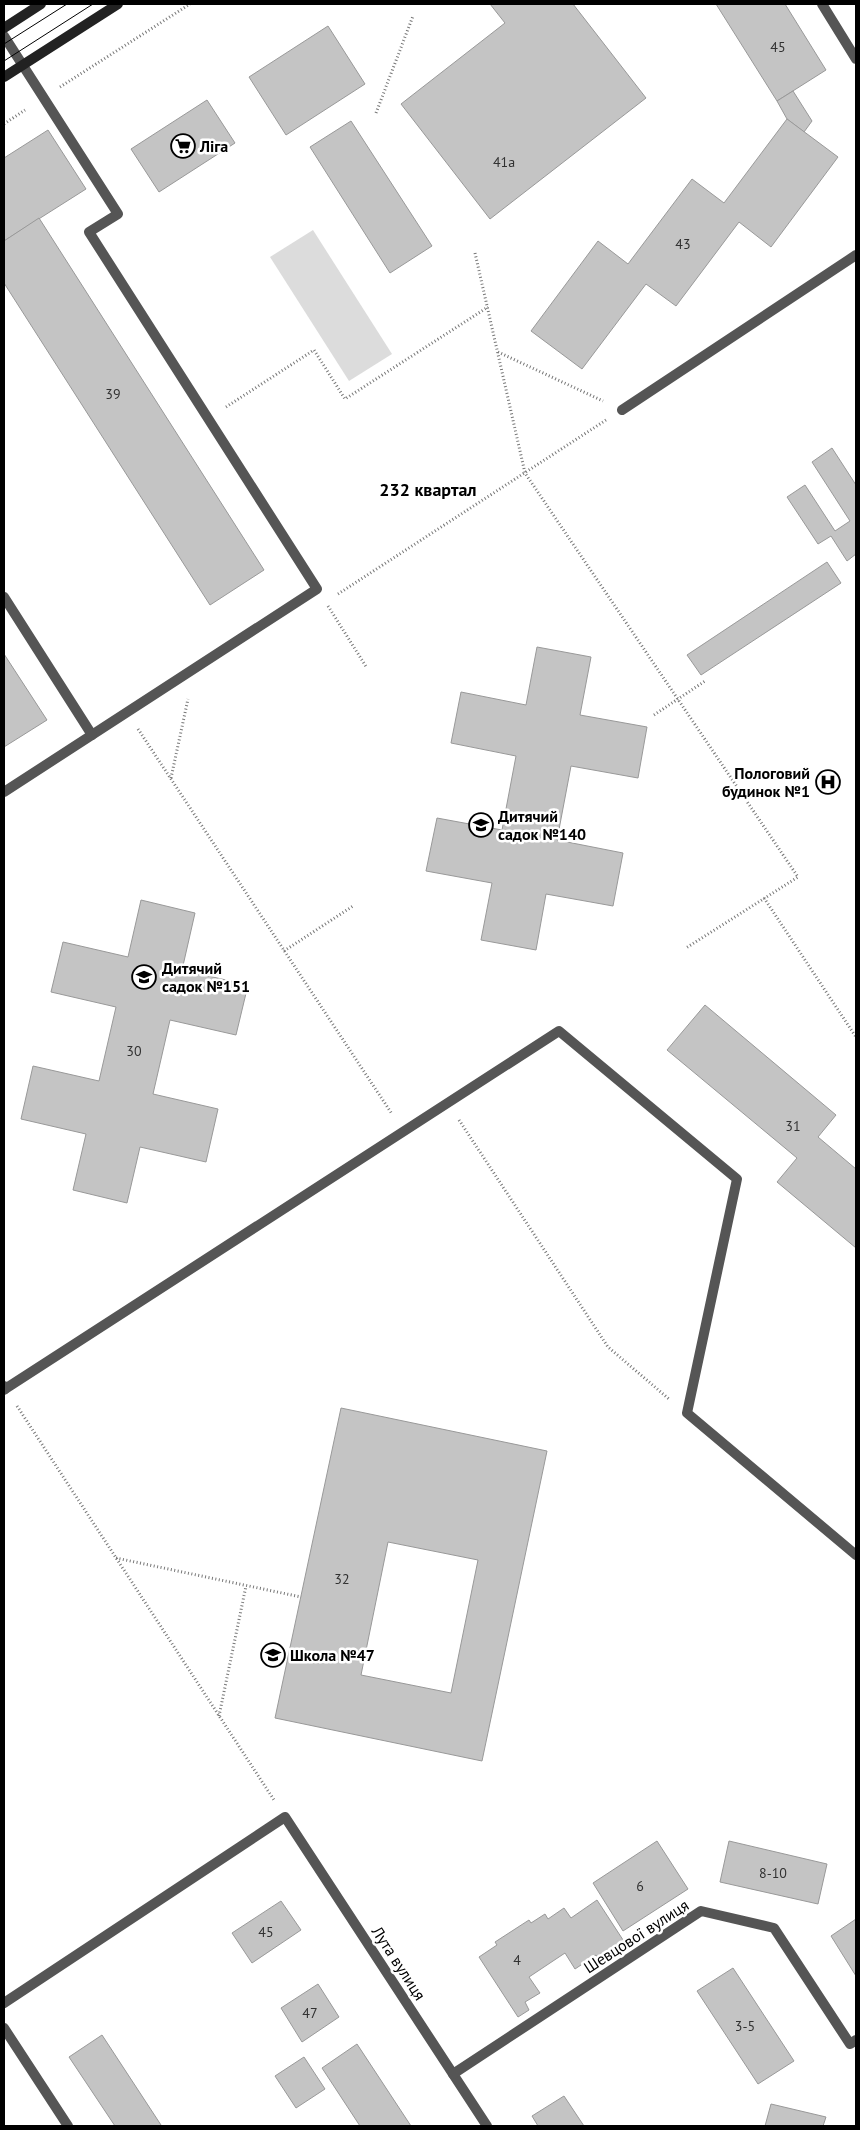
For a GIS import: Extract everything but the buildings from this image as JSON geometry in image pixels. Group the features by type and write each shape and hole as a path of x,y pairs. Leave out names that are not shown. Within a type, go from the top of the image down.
{"main road":[{"path":"4,28 41,4"},
{"path":"4,77 118,4"}],"street":[{"path":"822,4 856,59"},
{"path":"4,36 118,214 89,232 317,589 4,792"},
{"path":"622,410 856,255"},
{"path":"4,597 92,735"},
{"path":"4,1388 559,1030 738,1179 686,1413 856,1555"},
{"path":"4,2003 285,1817"},
{"name":"Лута вулиця","path":"285,1817 487,2126"},
{"name":"Шевцової вулиця","path":"453,2074 701,1911 774,1928 850,2044 856,2040"},
{"path":"4,2028 68,2126"}],"path":[{"path":"4,124 190,4"},
{"path":"376,113 413,16"},
{"path":"475,253 526,473 798,877 686,948"},
{"path":"208,418 314,350 345,399 488,307"},
{"path":"498,352 622,410"},
{"path":"526,473 622,410"},
{"path":"326,602 368,668"},
{"path":"171,779 195,668"},
{"path":"654,715 705,681"},
{"path":"127,712 403,1131"},
{"path":"764,898 856,1037"},
{"path":"284,951 353,906"},
{"path":"448,1103 608,1348 686,1413"},
{"path":"4,1388 285,1817"},
{"path":"116,1558 301,1597"},
{"path":"219,1716 246,1586"}],"shaded area":[{"path":"313,230 392,354 349,381 270,257"}],"tram line":[{"path":"4,44 67,4"},
{"path":"4,61 93,4"}],"place":[{"name":"Ліга","path":"183,146"},
{"name":"Пологовий будинок №1","path":"828,782"},
{"name":"Дитячий садок №140","path":"481,825"},
{"name":"Дитячий садок №151","path":"144,977"},
{"name":"Школа №47","path":"273,1655"}],"district":[{"name":"232 квартал","path":"428,490"}]}
